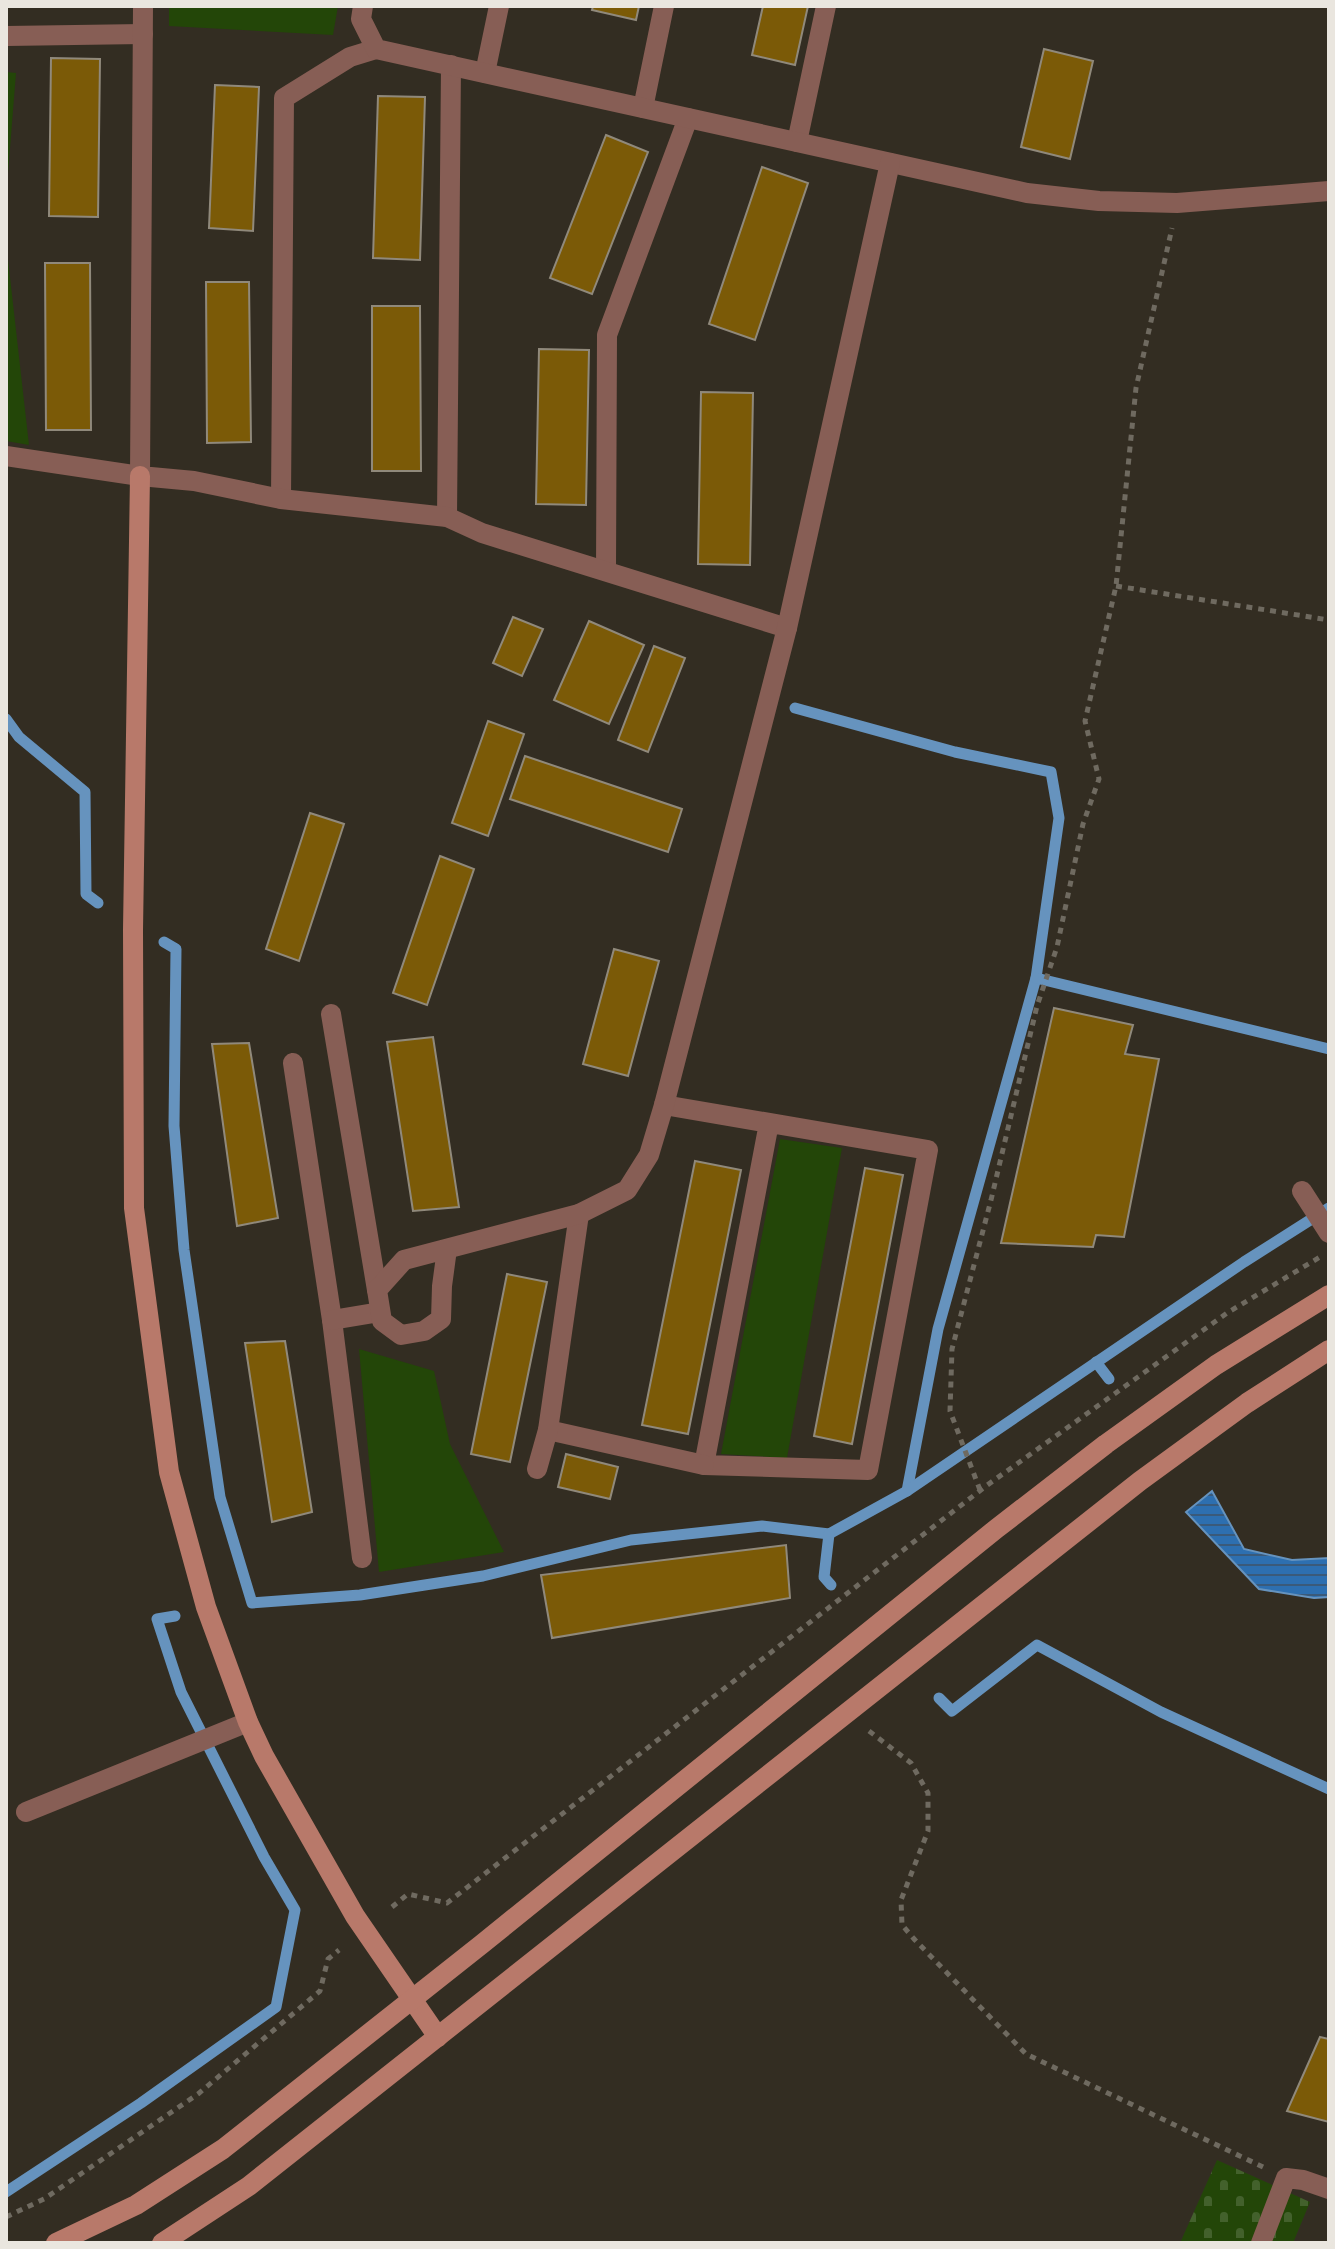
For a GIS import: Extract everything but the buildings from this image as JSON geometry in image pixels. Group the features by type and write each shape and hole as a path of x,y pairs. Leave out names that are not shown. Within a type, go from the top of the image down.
{"street":[{"path":"143,6 133,930 134,1208 169,1472 206,1607 248,1722 264,1756 355,1916 438,2037"},
{"path":"363,6 361,19 376,49"},
{"path":"485,73 499,6"},
{"path":"643,108 664,6"},
{"path":"797,142 826,6"},
{"path":"6,36 143,34"},
{"path":"281,499 284,98 350,57 376,49 1027,193 1099,201 1177,203 1329,191"},
{"path":"447,517 451,65"},
{"path":"606,571 607,335 688,118"},
{"path":"377,1290 404,1260 579,1214 627,1190 649,1155 787,628 890,163"},
{"path":"6,456 194,481 281,499 447,517 482,533 787,628"},
{"path":"331,1014 380,1312 382,1321 401,1335 424,1331 441,1319 447,1249"},
{"path":"293,1063 332,1320 362,1558"},
{"path":"548,1430 704,1465 868,1470 928,1150 664,1105"},
{"path":"704,1465 769,1123"},
{"path":"1307,1198 1327,1230"},
{"path":"537,1469 548,1430 579,1214"},
{"path":"56,2243 136,2205 223,2149 1106,1444 1216,1365 1329,1295"},
{"path":"332,1320 380,1312"},
{"path":"162,2243 249,2186 1140,1481 1247,1403 1329,1350"},
{"path":"26,1812 248,1722"},
{"path":"1261,2243 1286,2178 1329,2189"}],"path":[{"path":"980,1490 950,1411 952,1349 1037,1006 1057,947 1083,824 1099,779 1085,721 1116,586 1136,388 1177,203"},
{"path":"1116,586 1329,620"},
{"path":"392,1907 408,1894 447,1903 980,1490 1227,1313 1329,1251"},
{"path":"845,1714 911,1763 928,1793 928,1831 901,1900 902,1925 915,1940 1026,2054 1286,2178"},
{"path":"6,2217 44,2199 198,2094 320,1991 328,1959 339,1950"}],"green space":[{"path":"169,6 338,6 333,35 169,26"},
{"path":"6,72 16,73 6,198"},
{"path":"6,242 29,445 6,441"},
{"path":"780,1139 842,1148 787,1458 721,1454"},
{"path":"359,1349 434,1371 450,1444 504,1552 379,1572"},
{"path":"1217,2160 1310,2202 1293,2243 1180,2243"}],"water":[{"path":"1212,1491 1244,1549 1292,1560 1329,1558 1329,1597 1314,1598 1259,1589 1186,1512"}],"waterway":[{"path":"795,708 955,752 1051,772 1059,818 1036,978 938,1329 907,1491"},
{"path":"6,719 19,737 85,792 86,894 98,903"},
{"path":"164,942 176,949 174,1126 184,1250 220,1497 252,1603 360,1595 483,1576 631,1540 762,1526 829,1534 907,1491 1244,1262 1329,1208"},
{"path":"1036,978 1329,1049"},
{"path":"1096,1362 1109,1379"},
{"path":"829,1534 824,1577 831,1585"},
{"path":"6,2192 141,2103 276,2007 295,1910 264,1857 181,1692 157,1619 175,1616"},
{"path":"939,1698 952,1711 1037,1645 1161,1712 1329,1789"}]}
